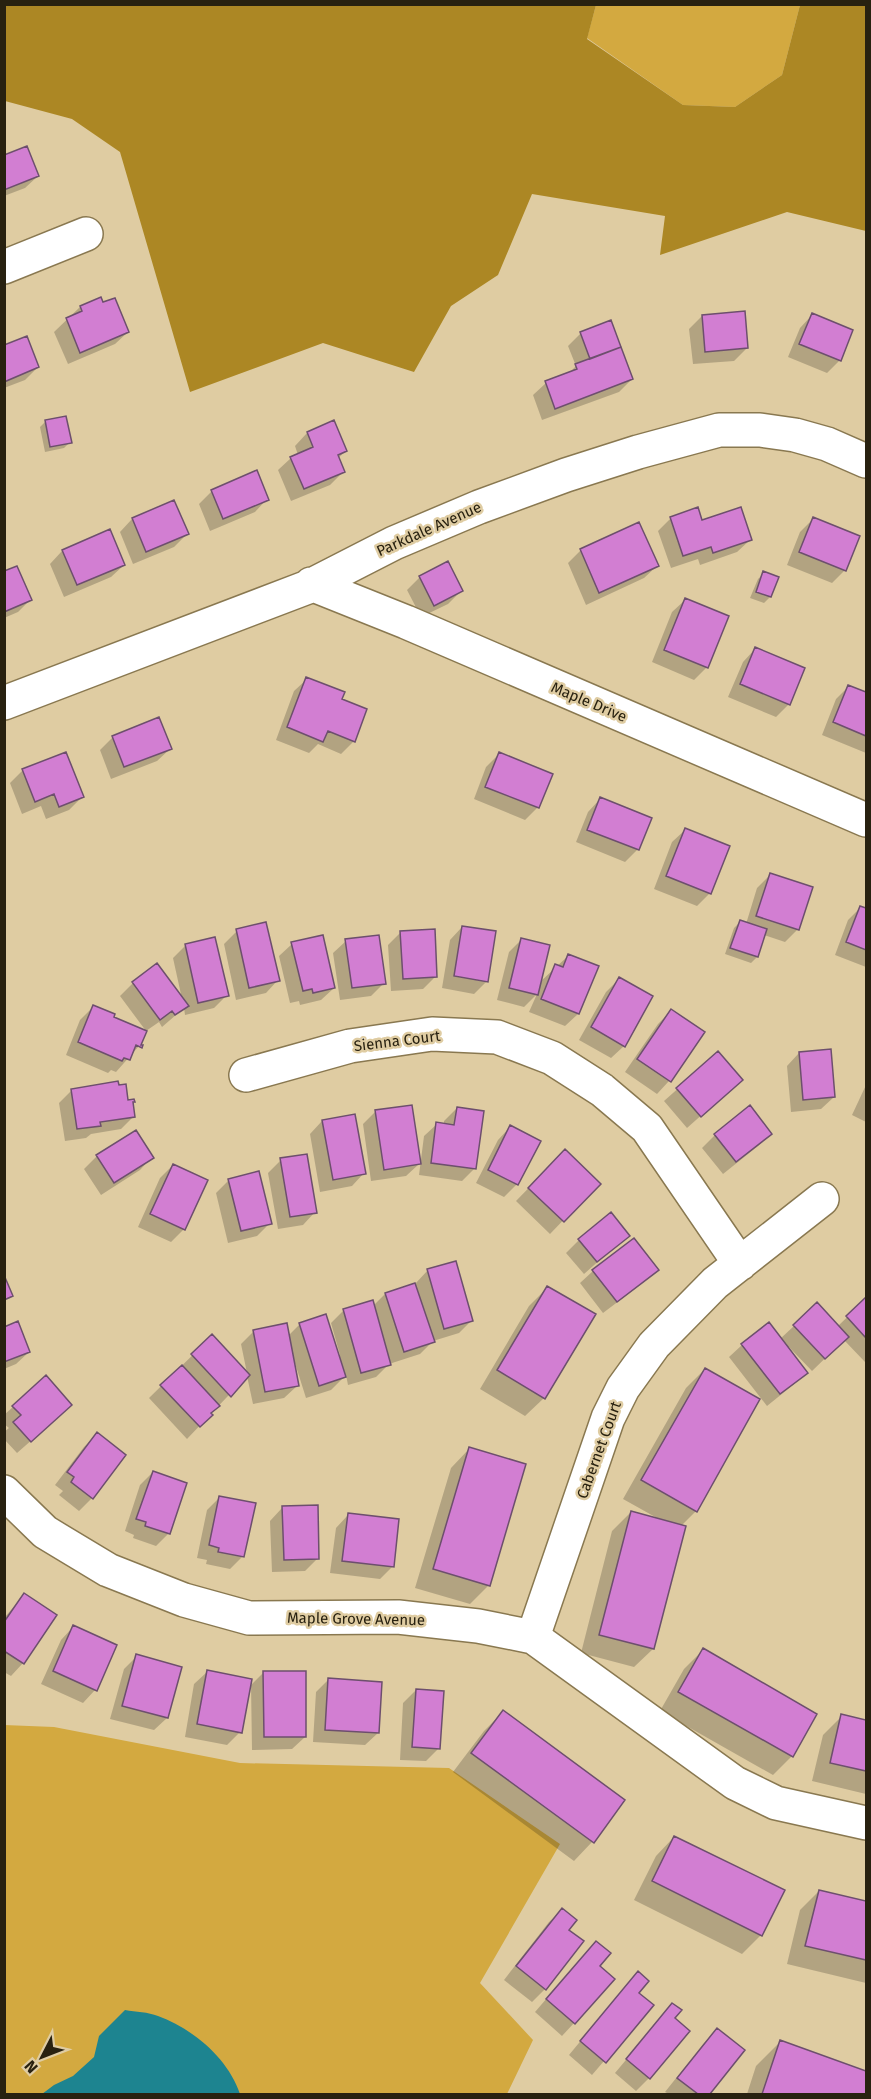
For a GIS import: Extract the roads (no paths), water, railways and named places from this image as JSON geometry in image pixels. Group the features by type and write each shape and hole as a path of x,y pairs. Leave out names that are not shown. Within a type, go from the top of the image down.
{"street":[{"path":"4,267 86,234"},
{"name":"Parkdale Avenue","path":"4,703 308,587 394,543 479,507 566,475 638,452 719,430 760,430 795,435 827,444 867,461"},
{"name":"Maple Drive","path":"311,584 406,622 867,820"},
{"name":"Sienna Court","path":"246,1075 350,1046 432,1034 497,1037 552,1058 602,1090 647,1128 740,1264"},
{"name":"Cabernet Court","path":"533,1637 608,1418 622,1388 654,1345 715,1283 822,1199"},
{"name":"Maple Grove Avenue","path":"4,1492 45,1532 108,1570 184,1600 227,1612 249,1618 398,1617 478,1626 533,1637 735,1783 776,1803 867,1823"}],"water":[{"path":"125,2010 158,2016 196,2037 208,2046 227,2068 240,2094 42,2094 73,2076 94,2057 99,2036"}]}
